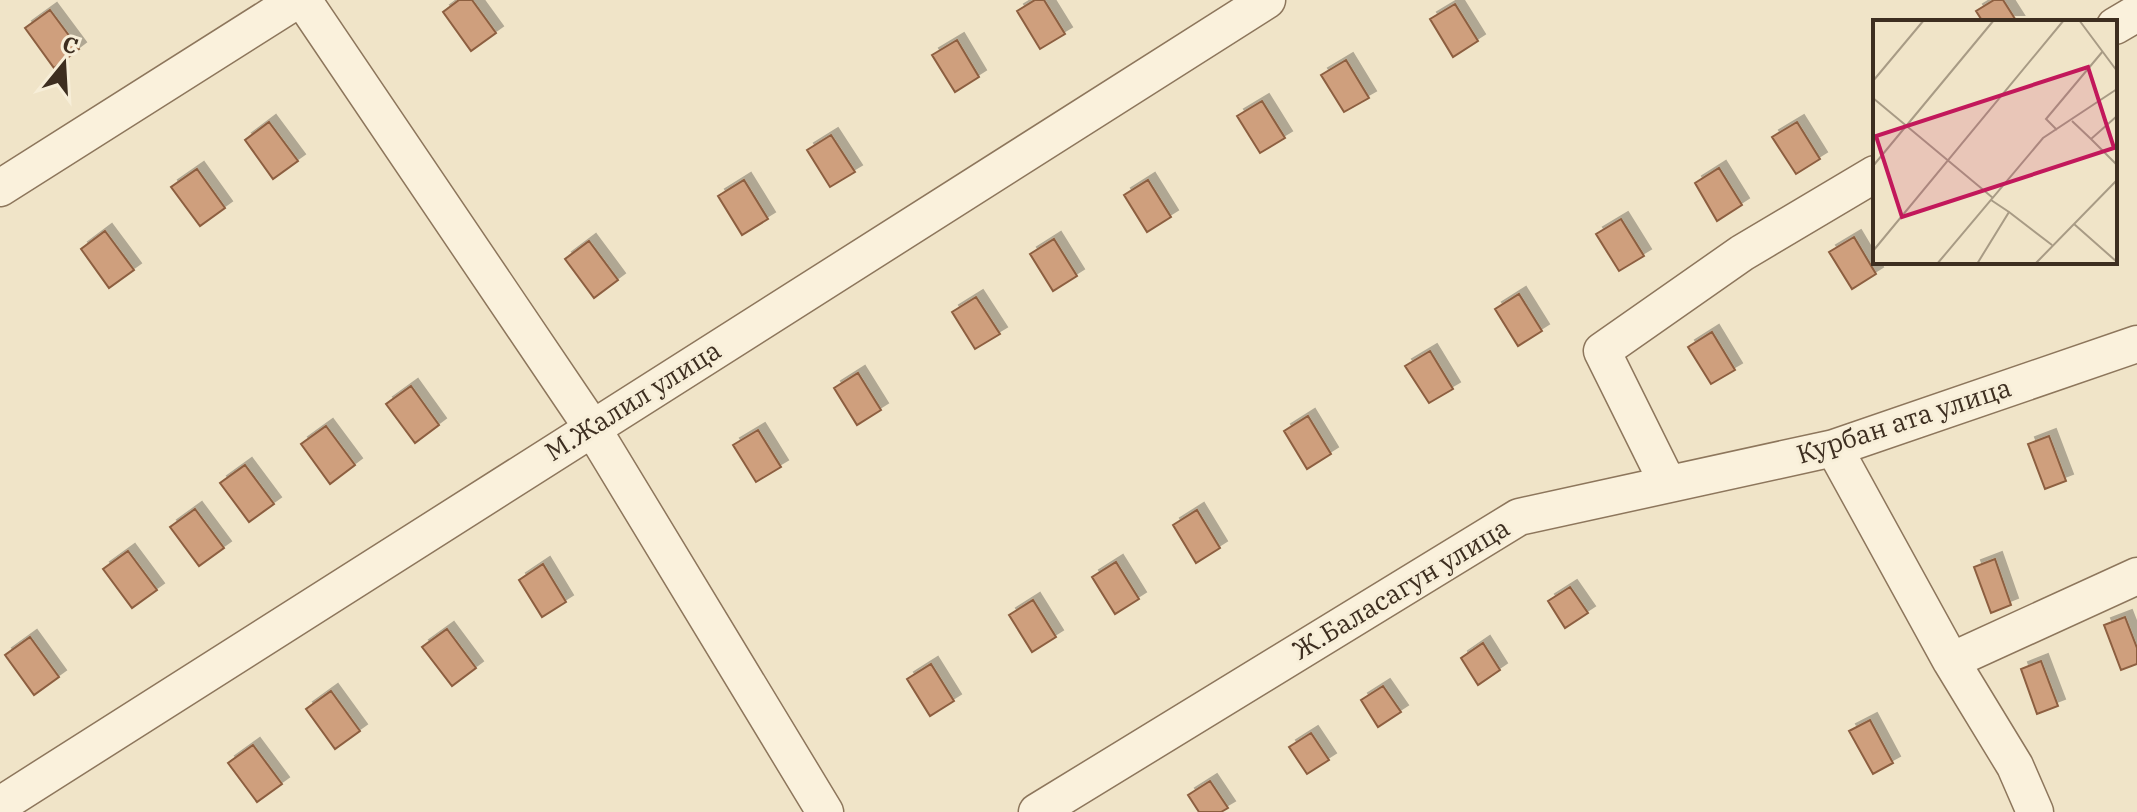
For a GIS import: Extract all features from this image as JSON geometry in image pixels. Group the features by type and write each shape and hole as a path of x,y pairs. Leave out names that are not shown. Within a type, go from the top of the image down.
{"street":[{"path":"0,188 300,0 591,426 825,812"},
{"name":"М.Жалил улица","path":"0,805 591,426 1267,0"},
{"path":"2117,25 2137,13"},
{"path":"1667,482 1602,351 1742,253 1873,175"},
{"name":"Курбан ата улица","path":"1667,482 1834,448 2137,344"},
{"path":"1834,448 1951,661 2015,766 2035,812"},
{"name":"Ж.Баласагун улица","path":"1037,812 1519,517 1667,482"},
{"path":"1951,661 2137,576"}],"building":[{"path":"459,0 472,0 496,33 471,51 443,12"},
{"path":"1035,0 1044,0 1065,34 1040,49 1017,11"},
{"path":"1994,0 2003,0 2016,20 1982,20 1976,11"},
{"path":"1455,4 1478,41 1453,57 1430,19"},
{"path":"50,10 79,49 54,68 25,28"},
{"path":"957,40 979,77 955,92 932,55"},
{"path":"1346,60 1369,98 1344,112 1321,75"},
{"path":"1262,101 1285,138 1260,153 1237,116"},
{"path":"269,122 298,161 273,179 245,140"},
{"path":"1797,122 1820,159 1796,174 1772,137"},
{"path":"831,135 855,172 830,187 807,150"},
{"path":"1719,168 1742,205 1717,221 1695,183"},
{"path":"197,169 225,208 200,226 171,187"},
{"path":"744,180 768,219 742,235 718,196"},
{"path":"1148,180 1171,217 1147,232 1124,195"},
{"path":"1621,219 1644,256 1619,271 1596,234"},
{"path":"105,231 134,270 109,288 81,249"},
{"path":"1854,237 1876,274 1852,289 1829,252"},
{"path":"1054,239 1077,276 1053,291 1030,254"},
{"path":"589,241 618,280 594,298 565,259"},
{"path":"1519,294 1542,331 1518,346 1495,309"},
{"path":"976,297 1000,334 975,349 952,312"},
{"path":"1712,332 1735,370 1711,384 1688,347"},
{"path":"1430,351 1453,389 1429,403 1405,366"},
{"path":"858,373 881,410 857,425 834,388"},
{"path":"411,386 439,425 415,443 386,404"},
{"path":"1308,416 1331,454 1307,469 1284,431"},
{"path":"326,426 355,465 330,484 301,444"},
{"path":"758,430 781,467 756,482 733,445"},
{"path":"2049,436 2066,481 2045,489 2028,444"},
{"path":"245,465 274,504 249,522 220,483"},
{"path":"195,509 224,548 199,566 170,527"},
{"path":"1197,510 1220,548 1196,563 1173,525"},
{"path":"128,551 157,590 132,608 103,569"},
{"path":"1995,559 2011,605 1991,613 1974,567"},
{"path":"1116,562 1139,599 1115,614 1092,577"},
{"path":"543,564 566,602 542,617 519,580"},
{"path":"1570,587 1588,613 1565,628 1548,601"},
{"path":"1033,600 1056,637 1032,652 1009,615"},
{"path":"2125,617 2137,648 2137,664 2121,670 2104,625"},
{"path":"447,629 476,668 452,686 422,647"},
{"path":"30,637 59,677 34,695 5,655"},
{"path":"1483,643 1500,670 1478,685 1461,658"},
{"path":"2041,661 2058,706 2037,714 2021,669"},
{"path":"931,664 954,701 930,716 907,679"},
{"path":"1383,686 1401,712 1378,727 1361,700"},
{"path":"331,691 360,731 335,749 306,709"},
{"path":"1870,720 1893,763 1873,774 1849,731"},
{"path":"1311,733 1329,760 1307,774 1289,747"},
{"path":"253,745 282,784 257,802 228,763"},
{"path":"1210,781 1228,808 1221,812 1199,812 1188,795"}]}
